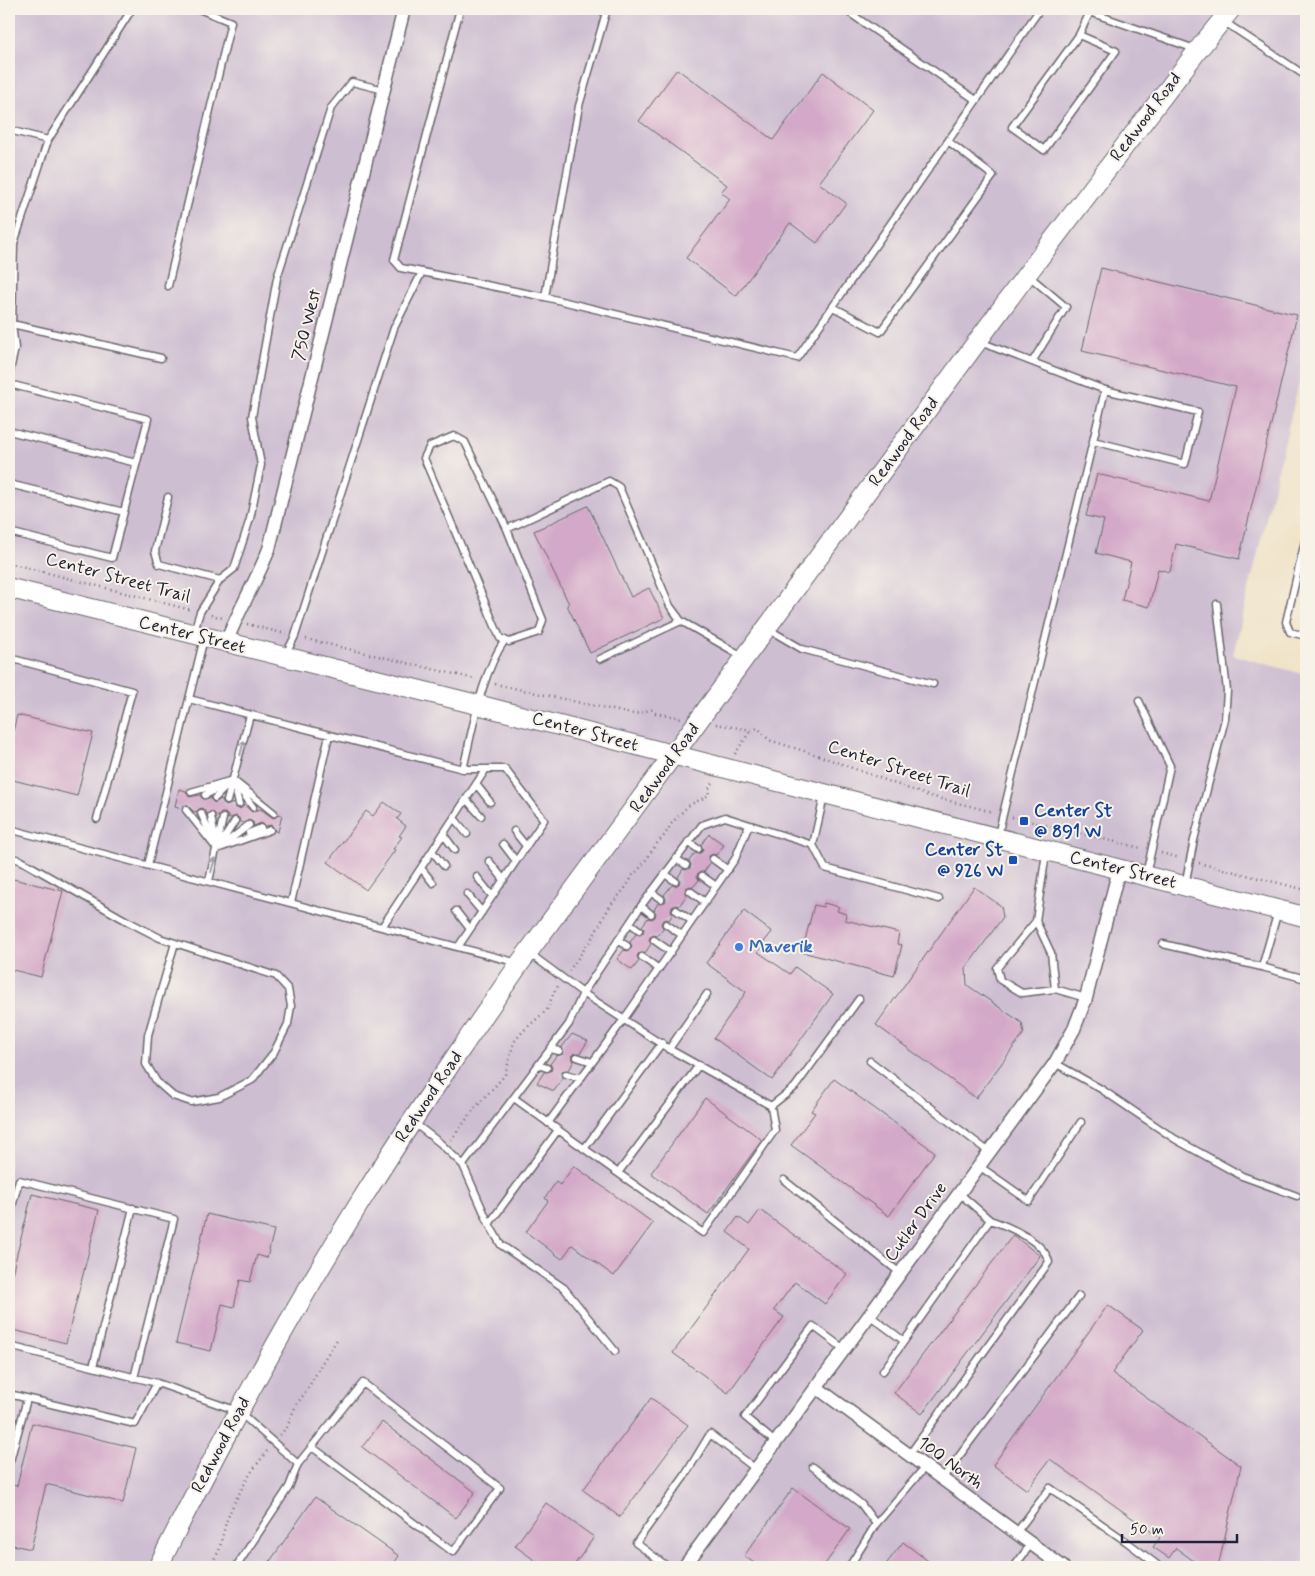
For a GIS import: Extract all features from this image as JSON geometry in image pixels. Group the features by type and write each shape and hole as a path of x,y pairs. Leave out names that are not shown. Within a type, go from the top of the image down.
{"main road":[{"name":"Redwood Road","path":"158,1567 238,1411 316,1276 412,1122 525,958 1027,274 1198,50 1227,15"},
{"name":"Center Street","path":"9,588 479,705 1306,917"}],"street":[{"name":"750 West","path":"226,643 234,621 254,584 269,549 404,9"},
{"name":"Cutler Drive","path":"684,1567 1055,1063 1074,1029 1086,998 1119,870"},
{"name":"100 North","path":"816,1387 1064,1567"}],"lane":[{"path":"9,375 15,348 12,324 11,242 48,140 132,9"},
{"path":"168,286 231,22 198,9"},
{"path":"460,9 394,260 401,268 545,297 797,358 1040,9"},
{"path":"545,297 578,106 607,9"},
{"path":"844,9 976,100"},
{"path":"1081,9 1198,50"},
{"path":"1079,35 1116,51 1044,150 1012,127 1079,35 1090,12"},
{"path":"1227,15 1306,76"},
{"path":"148,865 189,699 200,612 220,580 234,569 250,519 261,466 252,417 277,278 331,108 352,82 384,90"},
{"path":"9,130 48,140"},
{"path":"833,306 880,332 993,176 948,141"},
{"path":"284,658 294,636 394,328 422,272"},
{"path":"1027,274 1066,307 1032,362"},
{"path":"12,324 161,358"},
{"path":"978,341 1105,390 1198,412 1185,464 1093,441"},
{"path":"9,384 148,419 112,558 9,532"},
{"path":"997,839 1105,390"},
{"path":"9,430 136,463"},
{"path":"454,436 466,442 508,529 543,620 538,632 509,642 500,638 424,458 430,446 454,436"},
{"path":"508,529 609,481 620,487 670,606 681,621 745,658"},
{"path":"9,484 124,512"},
{"path":"168,497 155,551 159,564 220,580"},
{"path":"1306,537 1286,622 1290,632 1306,636"},
{"path":"1185,886 1225,719 1227,691 1218,604"},
{"path":"600,659 681,621"},
{"path":"767,628 802,649 933,684"},
{"path":"463,769 488,671 495,654 505,640"},
{"path":"9,676 13,659 132,691 97,819"},
{"path":"189,699 463,769 505,770 544,820 458,947"},
{"path":"1139,701 1170,766 1146,876"},
{"path":"227,801 250,715"},
{"path":"291,903 329,735"},
{"path":"382,927 486,769"},
{"path":"191,792 233,780"},
{"path":"205,796 233,780"},
{"path":"215,798 233,780"},
{"path":"233,780 238,804"},
{"path":"233,780 253,808"},
{"path":"233,780 265,810"},
{"path":"233,780 274,813"},
{"path":"476,784 490,802"},
{"path":"824,794 813,845 825,868 939,899"},
{"path":"466,799 481,816"},
{"path":"186,810 217,849"},
{"path":"201,813 217,849"},
{"path":"211,816 217,849"},
{"path":"464,1165 569,1024 583,993 618,940 651,892 702,825 725,817 813,845"},
{"path":"209,881 223,818"},
{"path":"454,818 467,834"},
{"path":"217,849 235,821"},
{"path":"548,1123 624,1019 728,870 735,859 748,824"},
{"path":"217,849 250,825"},
{"path":"217,849 261,828"},
{"path":"9,829 458,947 525,958 669,1048 771,1106"},
{"path":"217,849 270,830"},
{"path":"514,831 526,846"},
{"path":"443,834 455,850"},
{"path":"688,842 698,849"},
{"path":"503,844 516,861"},
{"path":"432,851 444,866"},
{"path":"1046,851 1036,921 998,968 1000,980 1022,993 1055,989 1086,998"},
{"path":"9,857 20,860 160,938 276,976 288,989 291,1006 288,1024 274,1052 252,1080 219,1097 191,1102 173,1096 157,1082 146,1064 148,1035 175,944"},
{"path":"676,859 686,866"},
{"path":"713,859 728,870"},
{"path":"489,862 504,880"},
{"path":"421,868 433,883"},
{"path":"665,874 675,881"},
{"path":"702,876 716,886"},
{"path":"477,877 492,896"},
{"path":"690,891 705,902"},
{"path":"651,892 661,899"},
{"path":"467,894 482,912"},
{"path":"641,906 651,914"},
{"path":"676,910 692,921"},
{"path":"1262,967 1278,910"},
{"path":"456,911 470,929"},
{"path":"1036,921 1051,952 1055,989"},
{"path":"630,924 639,930"},
{"path":"666,924 682,935"},
{"path":"618,940 626,946"},
{"path":"654,940 671,952"},
{"path":"1163,944 1306,979"},
{"path":"642,957 659,969"},
{"path":"669,1048 707,994"},
{"path":"771,1106 796,1086 859,1000"},
{"path":"584,1149 662,1043"},
{"path":"550,1049 559,1052"},
{"path":"577,1057 592,1062"},
{"path":"870,1062 989,1152"},
{"path":"1055,1063 1101,1089 1175,1139 1242,1176 1297,1196"},
{"path":"538,1065 547,1068"},
{"path":"618,1173 699,1065"},
{"path":"566,1074 580,1078"},
{"path":"514,1098 703,1233 775,1130 771,1106"},
{"path":"412,1122 464,1165 489,1224 501,1245 564,1288 615,1351"},
{"path":"979,1166 1029,1201 1081,1122"},
{"path":"489,1224 558,1130"},
{"path":"9,1219 19,1180 174,1219 134,1378"},
{"path":"784,1180 900,1273"},
{"path":"909,1454 1049,1262 1047,1255 1030,1239 1005,1225 990,1220 959,1193"},
{"path":"92,1367 133,1208"},
{"path":"883,1371 990,1220"},
{"path":"942,1479 1079,1296"},
{"path":"869,1315 904,1341"},
{"path":"775,1442 744,1417 813,1326 844,1349"},
{"path":"9,1346 157,1383 238,1411 298,1464"},
{"path":"9,1394 135,1424 157,1383"},
{"path":"238,1564 289,1487 298,1464 363,1383 500,1488 453,1552 312,1447"},
{"path":"10,1461 27,1399"},
{"path":"668,1567 636,1543 684,1476 710,1434 756,1469"},
{"path":"813,1467 861,1504 876,1524"},
{"path":"849,1567 876,1524 926,1467"},
{"path":"1016,1533 1050,1488 1160,1567"},
{"path":"1014,1567 1031,1544"}],"path":[{"name":"Center Street Trail","path":"9,563 220,617"},
{"path":"251,625 278,632"},
{"name":"Center Street Trail","path":"751,730 758,728 768,740 817,755 926,795 1306,890"},
{"path":"571,967 598,929 610,906 627,886 658,842 665,836 671,824 688,806 709,795 708,790"},
{"path":"445,1148 475,1108 499,1084 505,1075 514,1042 523,1031 547,1010 554,992"},
{"path":"284,1431 296,1405 308,1390 338,1338"},
{"path":"209,1567 219,1551 226,1522 234,1503 250,1474 265,1454"}],"shaded area":[{"path":"9,9 1306,9 1306,354 1233,655 1306,675 1306,1567 9,1567"}],"building":[{"path":"677,69 773,140 823,72 873,110 819,183 846,203 817,243 790,223 736,296 686,258 730,199 721,192 727,185 639,121"},
{"path":"1101,268 1297,315 1239,559 1176,544 1170,572 1158,569 1149,607 1122,600 1131,562 1096,553 1104,520 1086,516 1097,474 1209,501 1236,387 1082,351"},
{"path":"588,506 631,597 649,588 664,618 590,653 534,531"},
{"path":"17,715 93,733 77,796 9,779 9,748"},
{"path":"179,789 186,791 189,797 200,795 203,799 210,798 214,803 221,799 226,806 234,803 238,809 244,805 252,812 258,809 262,810 273,818 279,814 282,815 278,832 271,825 266,826 261,823 254,826 253,822 249,820 243,823 240,822 236,816 228,819 225,813 221,813 218,817 212,811 207,814 202,808 196,812 187,805 181,808 175,806"},
{"path":"384,802 401,814 397,819 406,826 399,836 402,837 393,849 395,850 366,890 328,862 366,811 373,816"},
{"path":"709,834 724,845 716,855 709,856 710,863 704,872 698,873 699,880 693,887 686,888 687,895 679,906 672,907 673,914 669,920 662,921 663,928 657,936 650,937 651,944 645,953 638,954 639,961 632,970 617,959 624,950 631,949 630,942 636,934 640,935 643,933 644,929 642,926 648,918 652,919 655,917 656,913 654,910 658,903 665,902 664,895 672,885 679,884 678,877 683,869 690,868 689,861 695,853 702,852 701,845"},
{"path":"9,878 63,891 41,977 9,969"},
{"path":"974,887 1001,906 1003,917 966,968 967,985 1022,1023 1024,1033 976,1098 876,1025"},
{"path":"824,903 839,907 837,911 846,914 845,920 899,933 897,944 902,945 894,976 802,952 814,905 823,907"},
{"path":"744,911 772,932 764,942 758,941 763,944 758,952 790,974 795,967 833,994 772,1080 714,1038 746,992 706,963"},
{"path":"572,1034 588,1041 580,1053 573,1054 572,1058 574,1061 569,1070 562,1071 561,1075 563,1078 554,1091 537,1083 544,1072 551,1071 552,1067 550,1064 556,1056 563,1054 562,1047"},
{"path":"834,1079 935,1152 889,1216 791,1145 815,1113 811,1111"},
{"path":"705,1098 762,1140 708,1214 651,1173"},
{"path":"574,1166 653,1223 614,1276 572,1245 562,1259 526,1232 548,1201 545,1198 556,1182 560,1185"},
{"path":"32,1194 99,1210 66,1343 9,1329 9,1286"},
{"path":"760,1210 847,1274 825,1304 795,1282 774,1310 784,1317 728,1393 673,1353 749,1249 727,1232 738,1217 749,1225"},
{"path":"207,1214 274,1230 267,1258 257,1255 250,1282 240,1280 234,1307 222,1304 211,1351 176,1343"},
{"path":"1013,1235 1040,1256 922,1414 894,1393"},
{"path":"1108,1305 1143,1330 1112,1373 1241,1466 1218,1567 1202,1567 1176,1548 1169,1558 1153,1547 1160,1538 1050,1459 1027,1490 993,1465"},
{"path":"651,1398 688,1425 620,1517 583,1490"},
{"path":"382,1422 475,1492 456,1518 362,1447"},
{"path":"32,1423 136,1448 123,1503 46,1484 31,1549 9,1544 9,1484 17,1486"},
{"path":"793,1488 850,1529 823,1567 760,1567 744,1556"},
{"path":"315,1497 399,1556 391,1567 266,1567"},
{"path":"546,1503 594,1537 573,1567 544,1567 515,1546"},
{"path":"903,1542 936,1567 884,1567"}],"place":[{"name":"Center St @ 891 W","path":"1024,821"},
{"name":"Center St @ 926 W","path":"1013,860"},
{"name":"Maverik","path":"739,947"}]}
